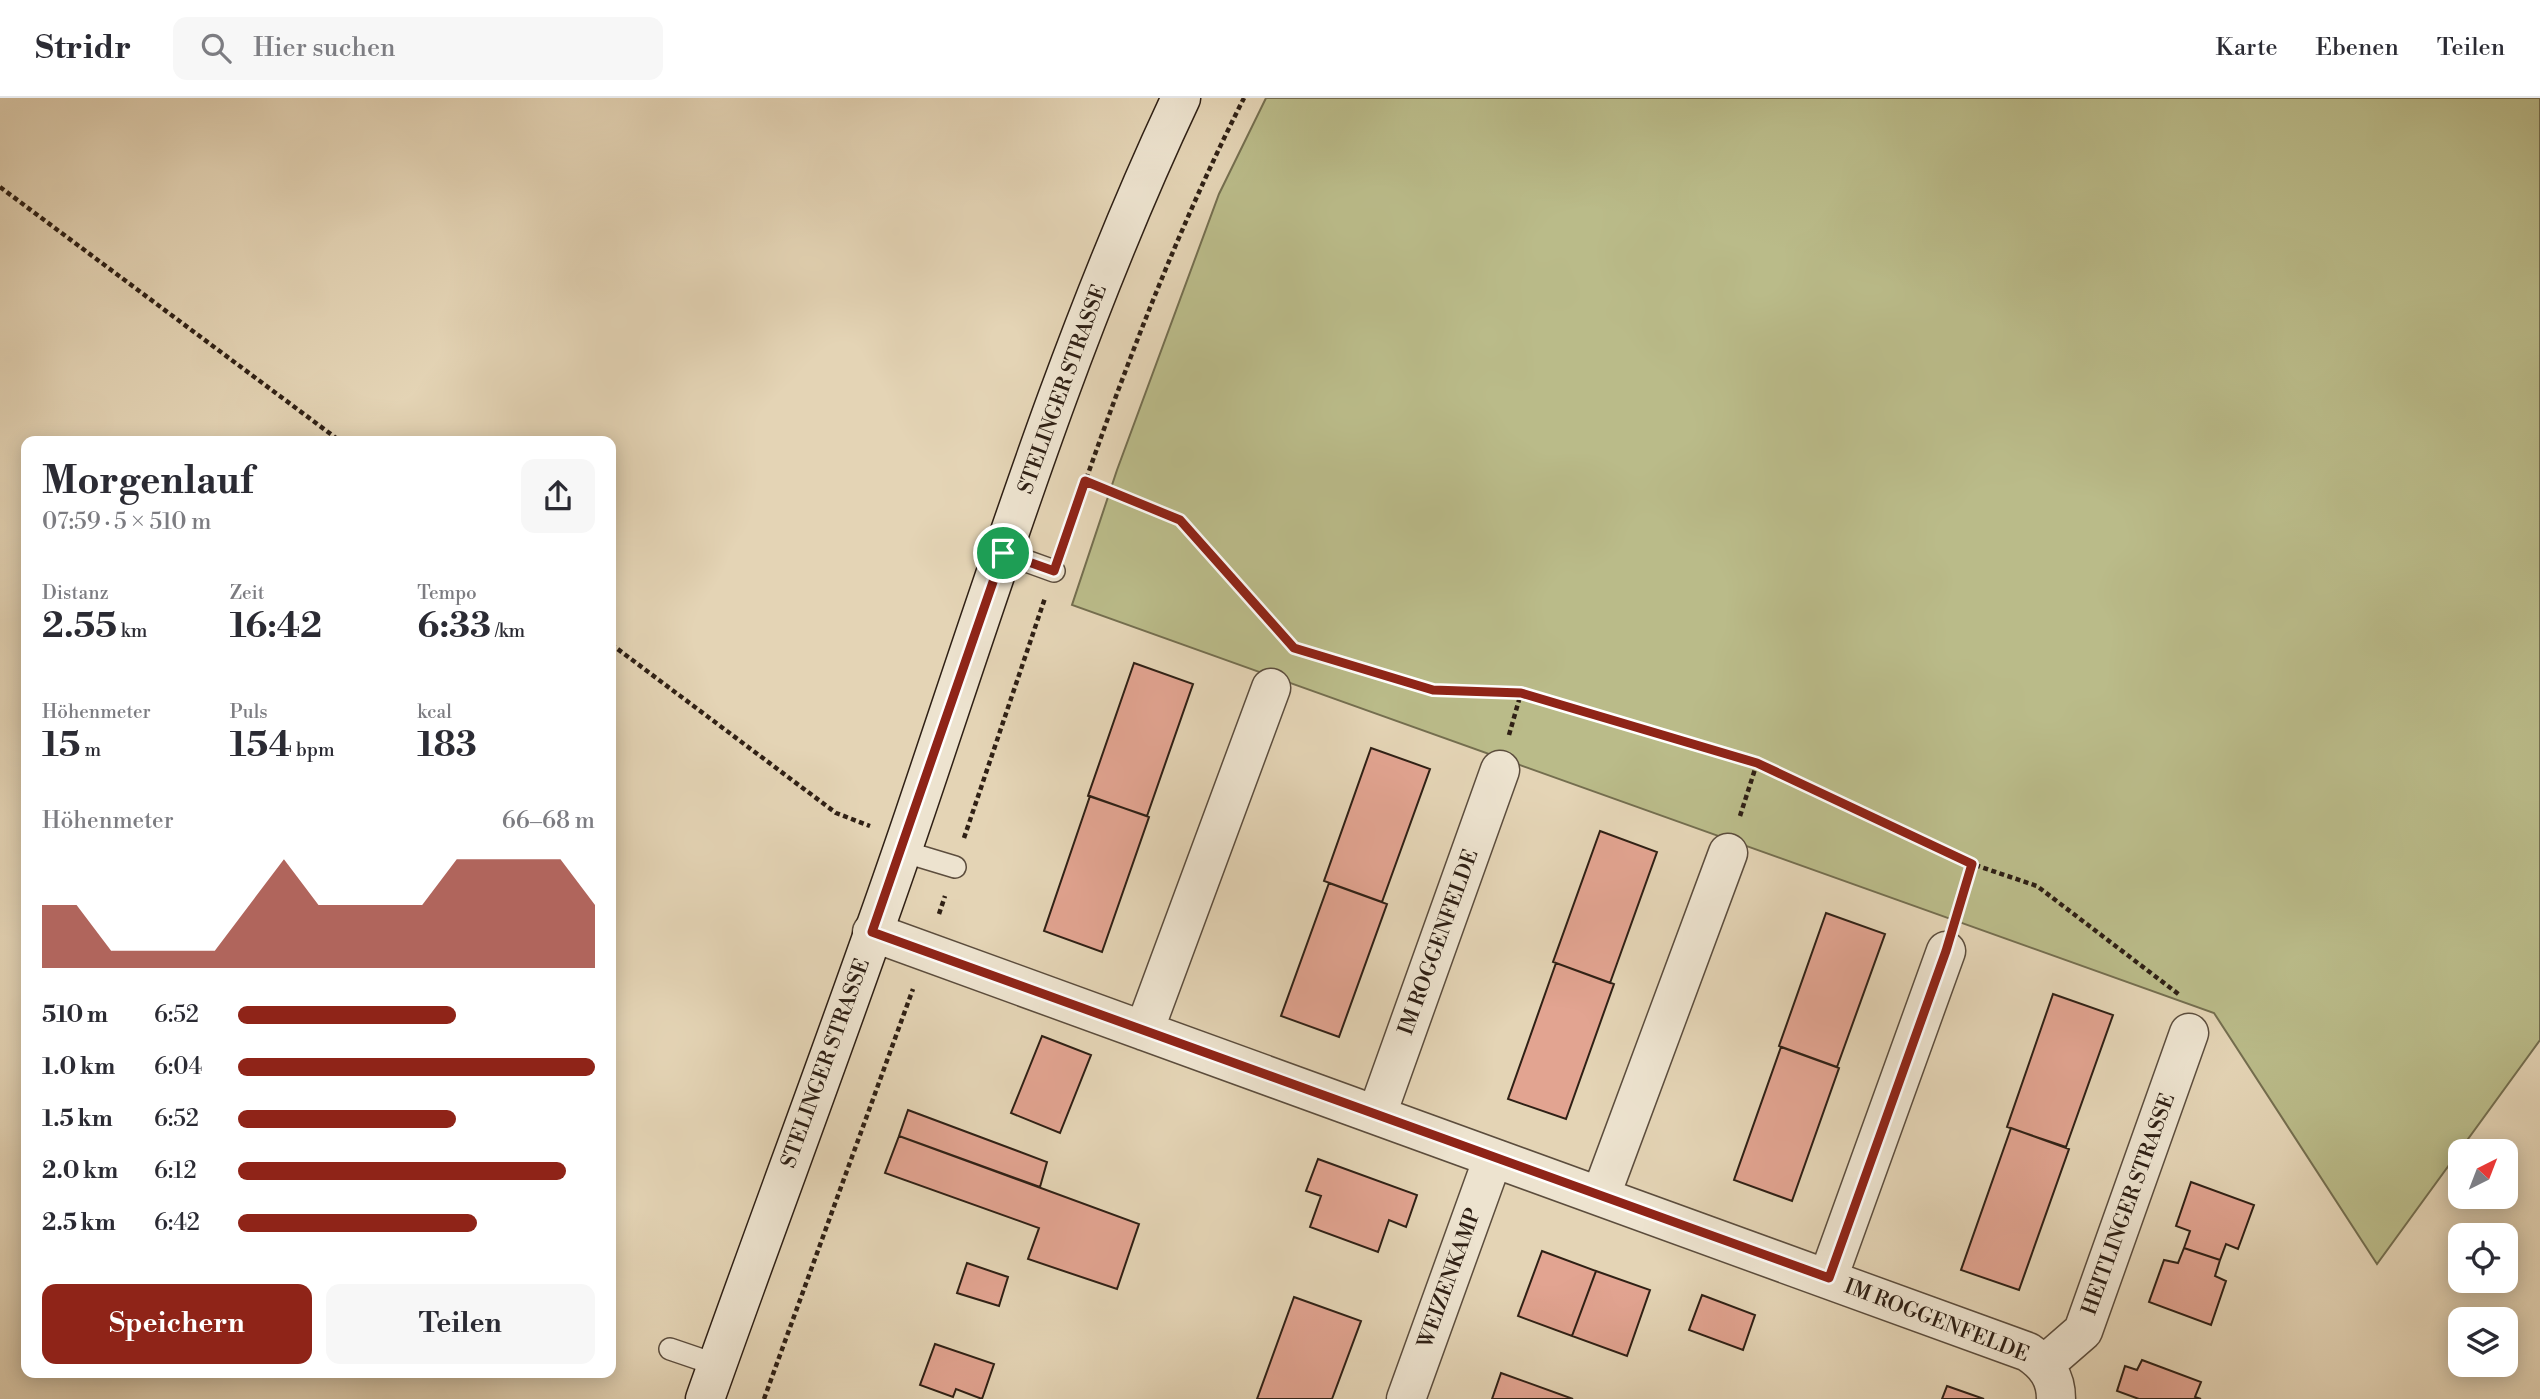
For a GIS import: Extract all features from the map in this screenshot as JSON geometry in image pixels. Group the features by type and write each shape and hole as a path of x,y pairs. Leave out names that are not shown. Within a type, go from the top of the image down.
{"street":[{"name":"STELINGER STRASSE","path":"711,1382 904,845 1003,553 1093,300 1132,201 1181,98"},
{"path":"1144,1031 1272,688"},
{"name":"IM ROGGENFELDE","path":"1377,1114 1500,770"},
{"path":"1601,1195 1728,853"},
{"name":"IM ROGGENFELDE","path":"872,932 2028,1352 2051,1381"},
{"name":"IM ROGGENFELDE","path":"1829,1278 1946,951"},
{"name":"HEITLINGER STRASSE","path":"2051,1381 2083,1331 2189,1033"},
{"name":"WEIZENKAMP","path":"1406,1399 1493,1158"}],"lane":[{"path":"1003,553 1054,571"},
{"path":"904,845 954,867"},
{"path":"670,1349 711,1382"}],"path":[{"path":"764,1399 926,951 1132,347 1199,186 1244,98"},
{"path":"0,187 333,436"},
{"path":"1085,481 1180,520 1294,648 1433,690 1521,693 1757,763 1972,864 2037,886 2197,1008 2189,1033"},
{"path":"616,648 836,813 904,845"},
{"path":"1728,853 1757,763"},
{"path":"1946,951 1972,864"}],"green space":[{"path":"1266,98 2540,98 2540,1040 2468,1139 2448,1139 2448,1166 2377,1264 2214,1013 1072,605 1117,470 1219,194"}],"building":[{"path":"1134,663 1193,684 1147,816 1088,796"},
{"path":"1371,748 1430,769 1382,902 1324,881"},
{"path":"1090,796 1149,817 1102,952 1044,931"},
{"path":"1600,831 1657,852 1610,983 1553,962"},
{"path":"1329,883 1387,904 1339,1037 1281,1016"},
{"path":"1826,913 1885,934 1837,1067 1779,1046"},
{"path":"1556,963 1614,984 1566,1119 1508,1099"},
{"path":"2053,994 2113,1015 2066,1147 2007,1127"},
{"path":"1042,1036 1091,1055 1060,1133 1011,1113"},
{"path":"1781,1047 1839,1068 1792,1201 1734,1180"},
{"path":"908,1110 1047,1162 1040,1187 899,1136"},
{"path":"2011,1128 2069,1149 2019,1290 1961,1270"},
{"path":"899,1136 1139,1224 1117,1289 1028,1259 1039,1228 885,1173"},
{"path":"1318,1159 1417,1195 1406,1227 1389,1220 1378,1252 1310,1227 1321,1196 1306,1191"},
{"path":"2191,1182 2254,1205 2238,1249 2226,1244 2220,1260 2184,1248 2190,1231 2176,1226"},
{"path":"2184,1248 2220,1260 2215,1276 2226,1281 2211,1325 2149,1302 2164,1260 2178,1263"},
{"path":"1542,1251 1596,1271 1572,1336 1518,1316"},
{"path":"967,1263 1008,1277 999,1306 957,1293"},
{"path":"1596,1271 1650,1290 1627,1356 1572,1336"},
{"path":"1702,1295 1755,1315 1743,1350 1689,1330"},
{"path":"1294,1297 1361,1321 1332,1399 1257,1399"},
{"path":"935,1344 994,1364 982,1399 956,1389 953,1397 920,1385"},
{"path":"2142,1360 2201,1382 2195,1397 2201,1399 2139,1399 2117,1391 2125,1366 2137,1370"},
{"path":"1501,1373 1573,1399 1492,1399"},
{"path":"1947,1386 1984,1399 1942,1399"}],"route":[{"path":"1085,481 1180,520 1294,648 1433,690 1521,693 1757,763 1972,864 1946,951 1829,1278 872,932 1003,553 1054,571 1085,481"}]}
